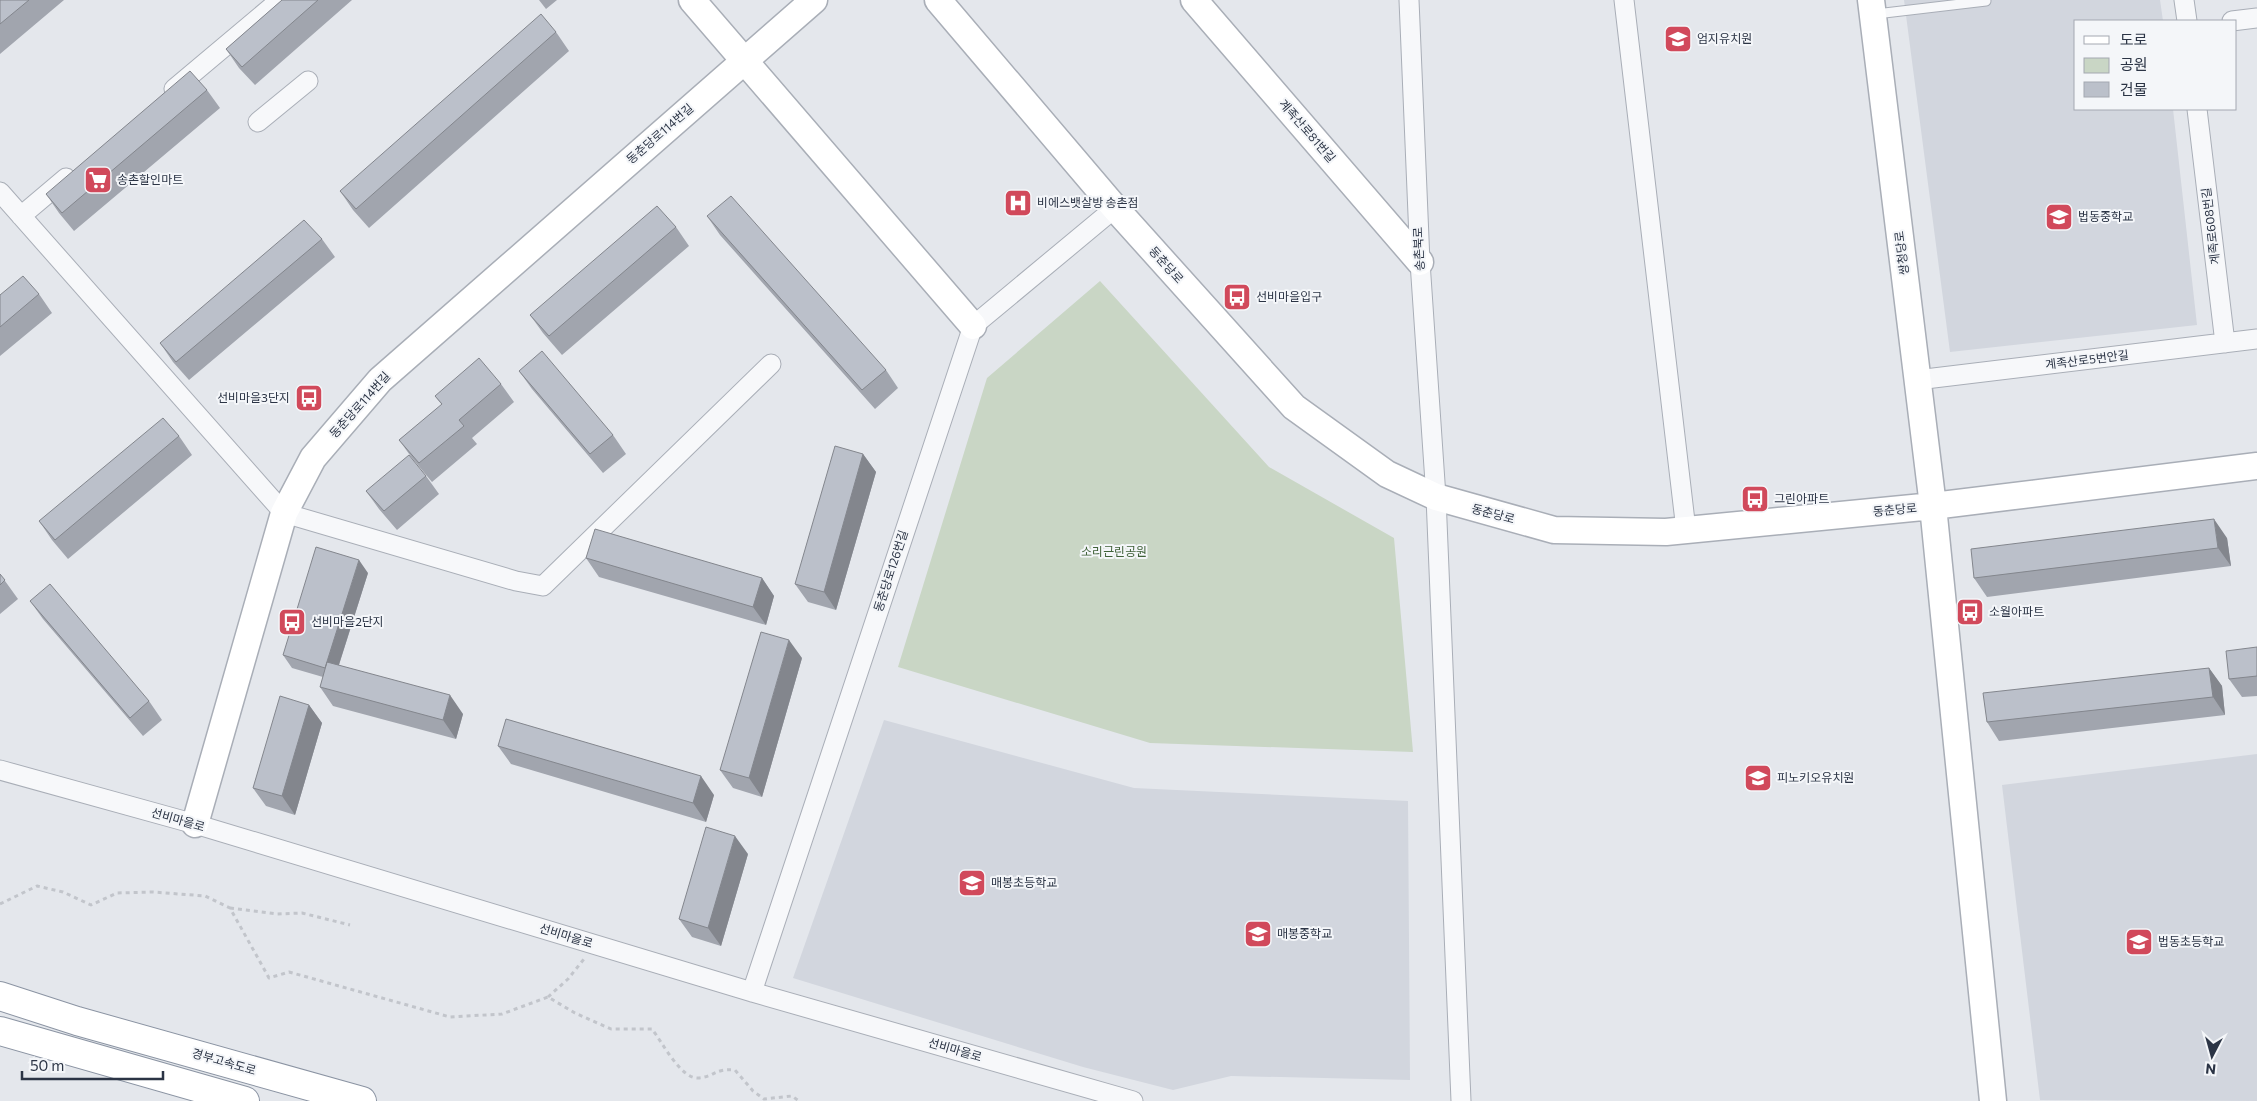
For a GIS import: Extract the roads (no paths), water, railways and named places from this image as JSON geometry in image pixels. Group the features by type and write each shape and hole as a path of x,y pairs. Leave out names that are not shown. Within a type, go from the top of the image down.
{"highway":[{"name":"경부고속도로","path":"0,996 77,1021 362,1101"},
{"path":"0,1031 245,1101"}],"main road":[{"path":"692,0 973,326"},
{"name":"동춘당로114번길","path":"195,824 284,513 313,458 380,380 814,0"},
{"name":"동춘당로","path":"938,0 1115,208 1294,407 1387,474 1436,498 1554,530 1666,532 1933,506 2257,466"},
{"name":"계족산로81번길","path":"1194,0 1420,262"},
{"name":"쌍청당로","path":"1872,7 1933,506 1993,1101"}],"street":[{"path":"163,98 280,0"},
{"name":"송촌북로","path":"1409,0 1420,262 1436,498 1461,1101"},
{"path":"1624,0 1686,530"},
{"path":"2184,0 2187,20"},
{"path":"2237,20 2257,18"},
{"path":"258,122 308,81"},
{"name":"계족로608번길","path":"2197,110 2225,343"},
{"path":"21,216 81,166"},
{"path":"0,192 284,513 516,582 543,586 771,364"},
{"path":"973,326 1115,208"},
{"name":"동춘당로126번길","path":"752,992 973,326"},
{"name":"계족산로5번안길","path":"1918,380 2257,340"},
{"name":"선비마을로","path":"0,770 195,824 752,992 1133,1101"}],"lane":[{"path":"1872,7 1986,1"}],"place":[{"name":"엄지유치원","path":"1678,39"},
{"name":"송촌할인마트","path":"98,180"},
{"name":"비에스뱃살방 송촌점","path":"1018,203"},
{"name":"법동중학교","path":"2059,217"},
{"name":"선비마을입구","path":"1237,297"},
{"name":"선비마을3단지","path":"309,398"},
{"name":"그린아파트","path":"1755,499"},
{"name":"소월아파트","path":"1970,612"},
{"name":"선비마을2단지","path":"292,622"},
{"name":"피노키오유치원","path":"1758,778"},
{"name":"매봉초등학교","path":"972,883"},
{"name":"매봉중학교","path":"1258,934"},
{"name":"법동초등학교","path":"2139,942"}],"park label":[{"name":"소리근린공원","path":"1114,552"}]}
